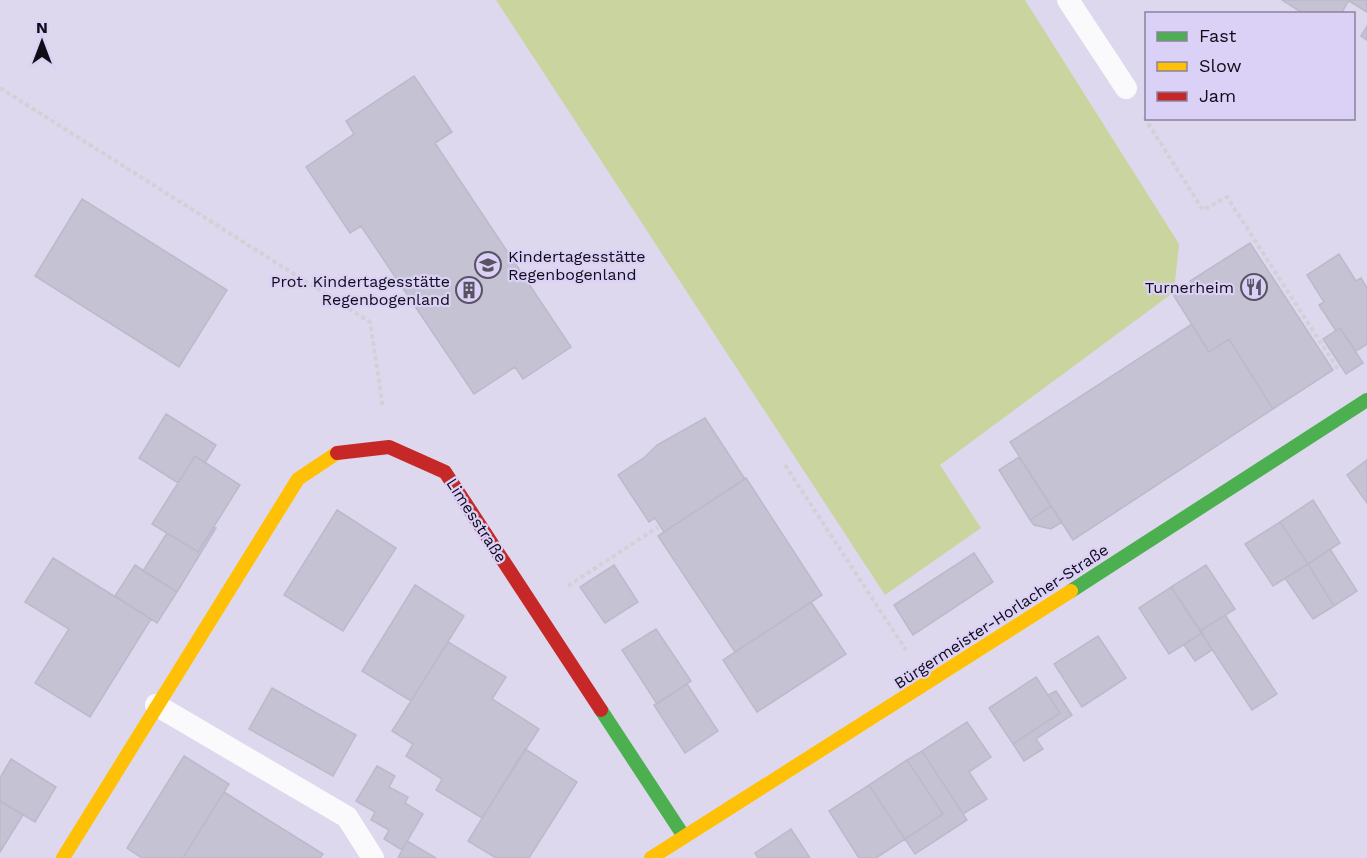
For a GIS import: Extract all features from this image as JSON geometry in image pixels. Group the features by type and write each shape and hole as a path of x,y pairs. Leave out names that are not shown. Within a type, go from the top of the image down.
{"street":[{"name":"Bürgermeister-Horlacher-Straße","path":"651,858 683,835 927,684 1364,402"},
{"name":"Limesstraße","path":"63,858 298,479 339,451 389,447 445,472 683,835"}],"lane":[{"path":"1068,0 1126,88"},
{"path":"156,705 347,817 373,858"}],"path":[{"path":"0,88 370,322 389,447"},
{"path":"1126,88 1145,118"},
{"path":"1146,120 1203,210 1227,197 1364,402"},
{"path":"785,465 927,684"},
{"path":"534,608 658,527"}],"green space":[{"path":"496,0 1025,0 1179,244 1174,292 940,465 981,528 885,595"}],"building":[{"path":"1282,0 1349,0 1342,12 1301,12"},
{"path":"1349,0 1367,0 1367,12 1349,1"},
{"path":"1367,26 1367,40 1361,36"},
{"name":"Prot. Kindertagesstätte Regenbogenland","path":"414,76 452,132 435,143 571,347 523,379 515,367 474,394 361,226 350,233 306,167 354,134 346,121"},
{"path":"82,199 227,290 179,367 35,276"},
{"path":"1250,243 1333,370 1273,409 1229,339 1209,352 1174,296 1192,285 1190,281"},
{"path":"1339,254 1356,281 1361,278 1367,288 1367,344 1356,351 1340,328 1336,331 1319,305 1324,302 1307,275"},
{"path":"1192,324 1209,352 1229,339 1273,409 1073,540 1010,442"},
{"path":"1340,328 1363,363 1346,374 1323,339"},
{"path":"166,414 216,445 205,463 195,456 178,483 139,458"},
{"path":"705,418 745,479 664,532 655,518 649,522 618,475 645,457 657,445"},
{"path":"195,456 240,485 198,552 152,524"},
{"path":"1019,457 1051,506 1030,520 999,470"},
{"path":"1367,460 1367,503 1347,475"},
{"path":"746,478 822,595 735,652 658,536"},
{"path":"1313,500 1340,543 1308,564 1280,522"},
{"path":"1051,506 1062,522 1051,529 1034,525 1030,520"},
{"path":"337,510 396,548 343,631 284,595"},
{"path":"1280,522 1308,564 1273,586 1245,544"},
{"path":"214,527 216,528 177,592 143,571 167,533 198,552"},
{"path":"1330,549 1357,591 1334,606 1308,564"},
{"path":"974,553 993,582 913,635 894,605"},
{"path":"53,558 151,619 90,717 35,683 69,629 25,602"},
{"path":"1308,564 1334,606 1313,619 1285,578"},
{"path":"135,565 177,592 157,623 115,596"},
{"path":"614,565 638,602 605,623 580,587"},
{"path":"1206,565 1235,609 1200,631 1171,587"},
{"path":"415,585 464,616 411,701 362,671"},
{"path":"1171,587 1202,633 1169,654 1139,608"},
{"path":"811,602 846,654 757,712 723,660"},
{"path":"1225,615 1277,694 1252,710 1200,631"},
{"path":"656,629 691,681 657,704 622,650"},
{"path":"1202,633 1212,650 1195,661 1184,645"},
{"path":"1098,636 1126,678 1082,707 1054,664"},
{"path":"448,642 506,677 492,699 539,729 482,818 436,790 442,779 406,756 413,744 392,731"},
{"path":"1036,677 1060,713 1013,744 989,708"},
{"path":"687,684 718,731 685,753 654,705"},
{"path":"272,688 356,735 333,776 249,729"},
{"path":"1056,691 1072,715 1036,739 1043,749 1024,761 1013,744 1060,713 1048,695"},
{"path":"967,722 991,757 969,772 987,799 963,814 922,751"},
{"path":"525,749 577,782 529,858 496,858 468,841"},
{"path":"922,751 967,820 915,854 905,839 943,814 907,760"},
{"path":"184,756 229,784 183,858 142,858 127,848"},
{"path":"11,759 56,787 35,822 0,801 0,778"},
{"path":"907,760 943,814 905,839 869,785"},
{"path":"377,766 395,776 389,787 408,797 405,803 423,814 402,850 384,839 389,830 371,820 375,812 356,801"},
{"path":"869,785 905,839 876,858 859,858 829,811"},
{"path":"224,792 323,854 320,858 183,858"},
{"path":"0,801 23,815 0,852"},
{"path":"791,829 810,858 758,858 755,853"},
{"path":"407,841 436,858 398,858"}],"traffic: fast":[{"path":"1071,591 1367,400"},
{"path":"601,710 683,835"}],"traffic: slow":[{"path":"63,858 298,479 337,453"},
{"path":"651,858 1071,591"}],"traffic: jam":[{"path":"337,453 389,447 445,472 601,710"}],"place":[{"name":"Kindertagesstätte Regenbogenland","path":"488,265"},
{"name":"Turnerheim","path":"1254,287"},
{"name":"Prot. Kindertagesstätte Regenbogenland","path":"469,290"}]}
